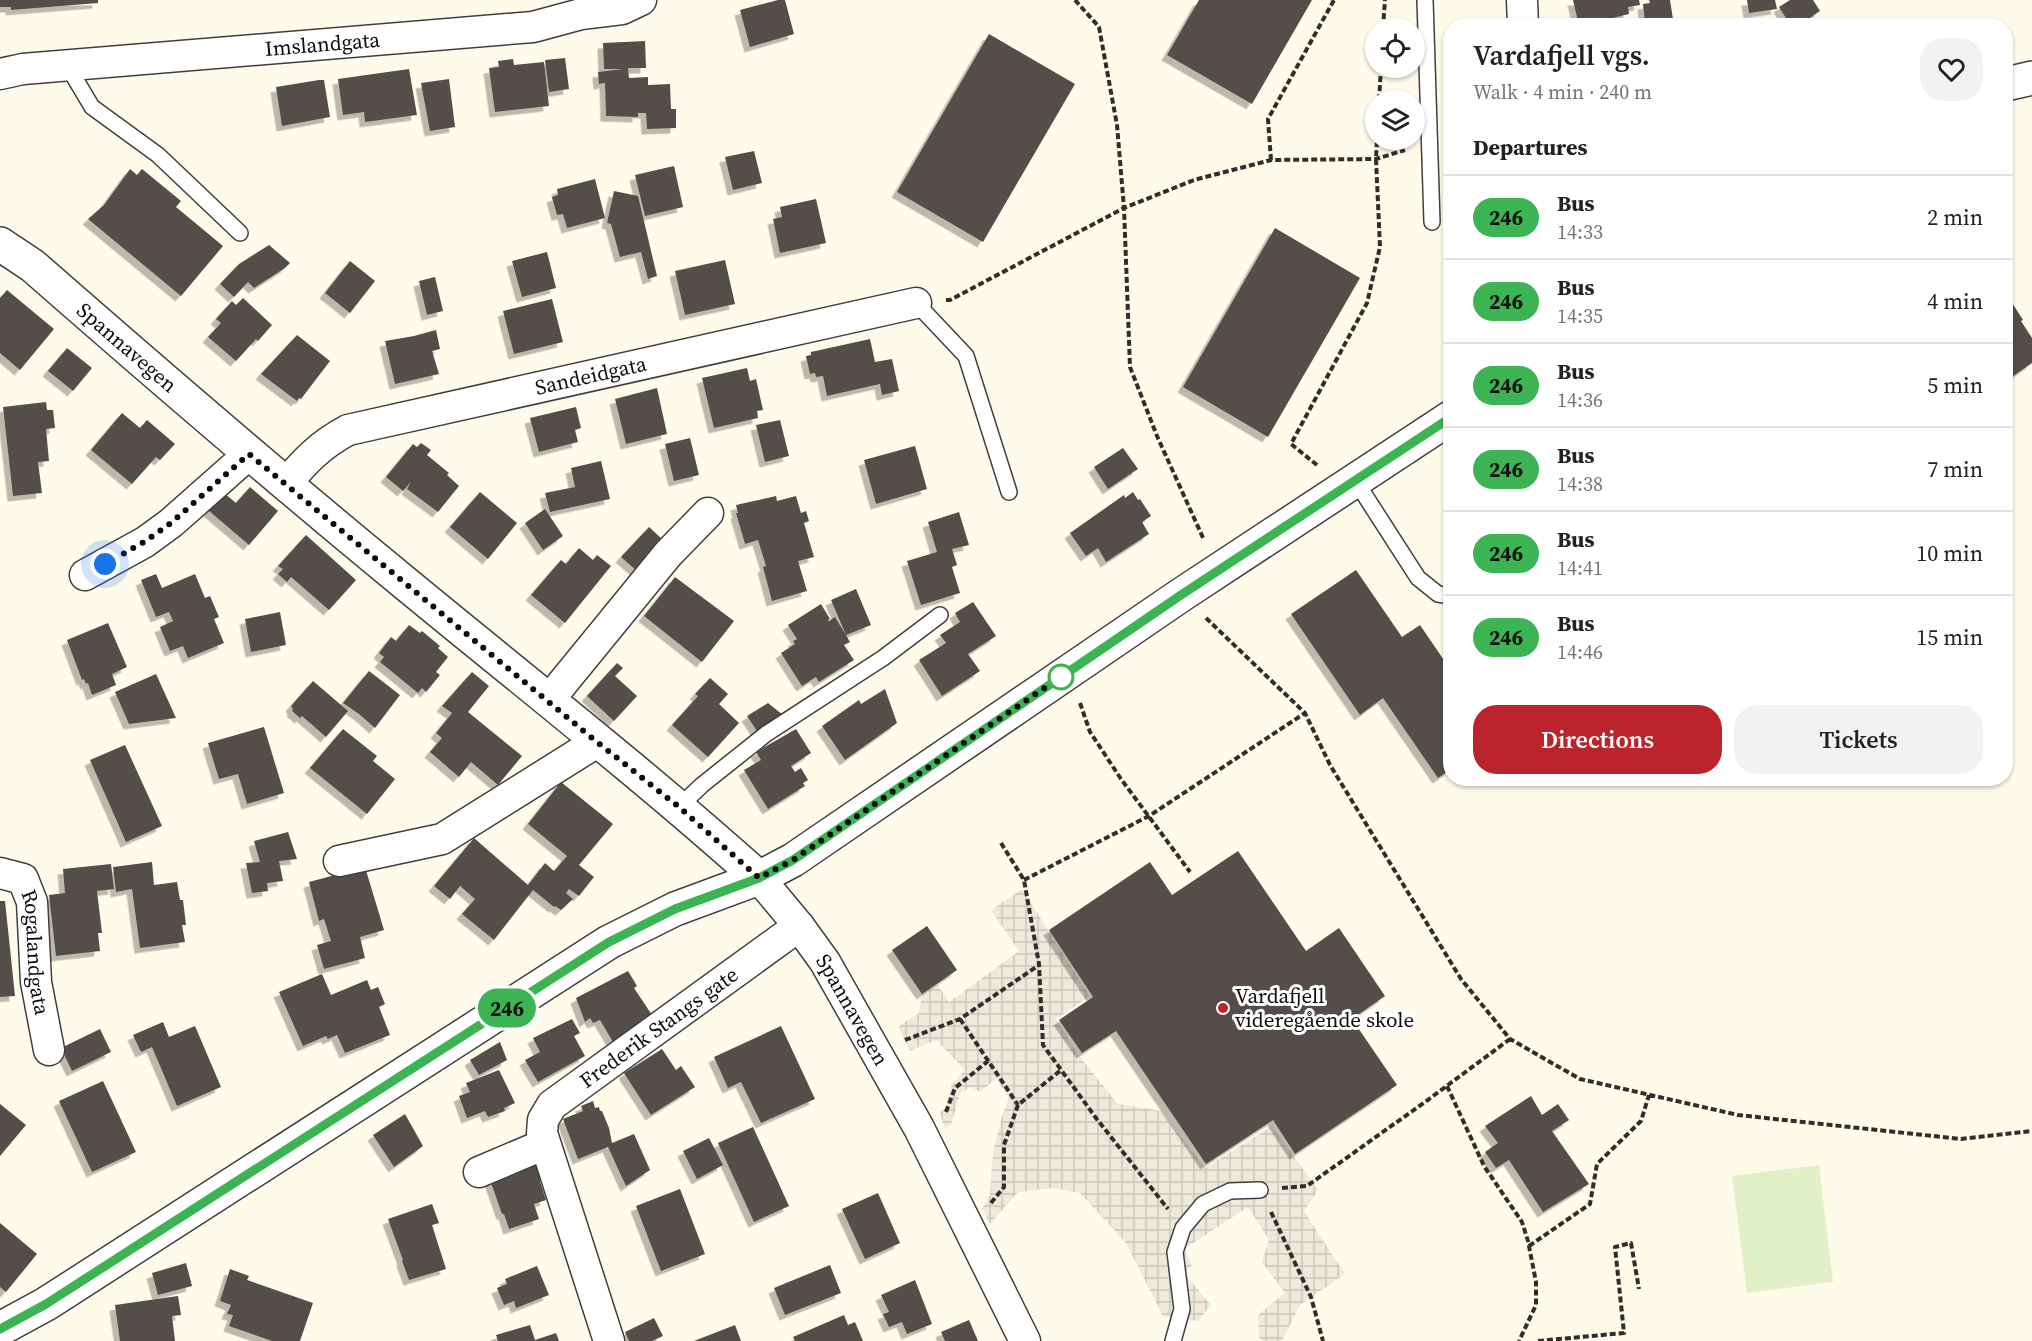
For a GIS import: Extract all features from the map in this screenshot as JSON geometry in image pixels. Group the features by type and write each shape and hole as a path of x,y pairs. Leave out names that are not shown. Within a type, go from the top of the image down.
{"street":[{"name":"Imslandgata","path":"0,74 23,69 67,65 533,27 581,14 622,9 641,0"},
{"path":"1521,0 1522,18"},
{"path":"2013,82 2032,78"},
{"name":"Spannavegen","path":"0,244 33,266 285,485 679,807 759,878 800,926 825,962 919,1128 1025,1341"},
{"name":"Sandeidgata","path":"285,485 307,458 329,440 348,429 916,303"},
{"path":"0,1329 46,1304 609,942 675,909 759,878 793,860 1181,595 1443,423"},
{"path":"85,575 144,542 171,523 249,454"},
{"path":"548,701 668,554 708,513"},
{"path":"339,861 442,839 597,742"},
{"name":"Rogalandgata","path":"0,873 23,879 32,902 36,982 49,1050"},
{"name":"Frederik Stangs gate","path":"609,1341 545,1144 542,1133 543,1120 552,1105 800,926"},
{"path":"479,1172 545,1144"}],"lane":[{"path":"1425,0 1432,222"},
{"path":"67,65 92,106 158,155 240,233"},
{"path":"916,303 966,356 1009,492"},
{"path":"1346,486 1418,578 1438,594 1443,595"},
{"path":"679,807 766,734 883,658 940,615"},
{"path":"1173,1341 1182,1309 1175,1252 1183,1228 1203,1204 1230,1191 1260,1190"}],"path":[{"path":"1075,0 1099,27 1117,125 1125,208 1130,367 1157,436 1218,571"},
{"path":"1270,160 1268,118 1335,0"},
{"path":"1383,18 1384,0"},
{"path":"916,303 950,300 1125,208 1194,180 1270,160 1376,159 1428,144"},
{"path":"1346,486 1291,444 1367,303 1380,247 1376,150"},
{"path":"1181,595 1247,655 1305,713 1330,765 1461,979 1510,1039 1580,1079 1738,1114 1961,1139 2032,1131"},
{"path":"1081,704 1090,732 1190,872"},
{"path":"1024,880 1149,816 1305,713"},
{"path":"1001,843 1024,880 1039,964 1043,1045 1096,1118 1183,1228"},
{"path":"875,1050 960,1019 1039,964"},
{"path":"960,1019 1017,1105"},
{"path":"1323,1341 1311,1297 1260,1190 1307,1186 1510,1039"},
{"path":"919,1128 944,1119 955,1088 988,1061"},
{"path":"967,1225 984,1212 1004,1187 1004,1145 1017,1105 1061,1070"},
{"path":"1447,1086 1484,1166 1522,1222 1529,1246 1536,1282 1536,1305 1519,1341"},
{"path":"1529,1246 1590,1204 1597,1164 1641,1121 1649,1095"},
{"path":"1538,1341 1624,1333 1615,1247 1631,1243 1639,1289"}],"green space":[{"path":"1819,1165 1833,1282 1747,1293 1732,1176"}],"shaded area":[{"path":"1022,889 1090,996 1056,1019 1079,1056 1118,1104 1161,1111 1205,1168 1272,1126 1318,1190 1304,1211 1345,1274 1300,1305 1282,1341 1262,1341 1259,1337 1258,1315 1285,1293 1262,1262 1269,1240 1248,1207 1184,1249 1192,1265 1184,1273 1211,1305 1198,1321 1163,1316 1126,1243 1080,1193 1052,1188 1018,1192 990,1224 982,1209 990,1195 993,1152 1009,1098 996,1079 980,1092 971,1087 960,1093 951,1125 945,1128 939,1112 945,1109 951,1086 965,1070 936,1040 910,1051 898,1027 919,1013 922,994 937,984 949,1002 1019,951 991,910"}],"building":[{"path":"0,0 98,0 98,3 11,10 11,7 0,7"},
{"path":"785,0 794,34 750,47 740,10"},
{"path":"1199,0 1312,0 1252,104 1167,55"},
{"path":"1573,0 1639,0 1640,5 1628,7 1629,14 1612,18 1577,18"},
{"path":"1649,0 1670,0 1673,18 1644,18 1643,4 1650,3"},
{"path":"1747,0 1775,0 1777,9 1749,13"},
{"path":"1790,0 1813,0 1820,11 1810,18 1786,18 1779,7"},
{"path":"989,34 1075,84 983,242 897,192"},
{"path":"645,41 646,68 628,68 629,78 648,77 648,85 670,84 671,109 676,109 676,128 647,129 646,113 638,113 638,117 606,116 605,83 599,84 598,72 623,69 604,69 603,43"},
{"path":"565,58 569,89 549,92 545,60"},
{"path":"513,59 514,65 544,62 549,106 495,112 489,68 499,67 498,61"},
{"path":"409,69 417,115 365,122 364,112 343,115 338,79"},
{"path":"449,79 455,127 430,131 421,83"},
{"path":"324,80 330,117 282,126 276,87"},
{"path":"754,151 762,183 733,190 725,157"},
{"path":"674,166 683,207 645,216 635,175"},
{"path":"130,169 137,175 142,169 181,201 176,207 223,246 181,296 88,219 104,205"},
{"path":"595,179 605,218 567,228 563,214 557,215 552,197 558,195 557,189"},
{"path":"614,191 638,196 657,276 648,279 641,252 620,257 611,224 607,223"},
{"path":"816,199 826,243 780,253 773,219 782,217 780,207"},
{"path":"1275,228 1360,278 1268,437 1183,387"},
{"path":"269,245 290,263 254,288 248,282 234,297 220,284 239,264"},
{"path":"547,252 556,288 522,297 512,261"},
{"path":"725,260 735,304 685,315 675,271"},
{"path":"350,261 375,281 350,313 325,293"},
{"path":"435,277 443,311 427,315 419,281"},
{"path":"7,290 54,329 20,370 0,353 0,298"},
{"path":"243,298 272,325 236,361 208,337 221,323 216,319 232,301 236,305"},
{"path":"552,299 563,342 514,354 503,311"},
{"path":"2013,304 2032,338 2032,363 2013,376"},
{"path":"436,330 440,349 432,351 439,374 395,384 385,341"},
{"path":"297,335 330,361 301,399 297,401 261,374"},
{"path":"870,339 875,362 892,359 899,391 882,395 880,384 827,396 823,376 816,377 815,373 810,374 806,356 811,355 811,352"},
{"path":"67,348 92,368 73,391 48,371"},
{"path":"747,368 750,381 756,379 763,410 757,411 758,418 714,428 702,378"},
{"path":"657,388 667,434 626,444 615,399"},
{"path":"46,402 47,410 53,410 55,428 46,429 49,461 38,462 42,493 13,496 3,407"},
{"path":"576,407 581,428 575,430 578,442 539,452 530,418"},
{"path":"122,413 140,428 147,420 175,444 160,460 156,457 132,484 91,450"},
{"path":"780,420 789,456 765,462 756,425"},
{"path":"690,438 699,475 674,481 665,444"},
{"path":"421,443 431,450 427,455 449,473 447,475 459,486 438,512 407,489 411,482 403,491 386,477 413,444 417,447"},
{"path":"915,446 927,489 876,504 864,460"},
{"path":"1123,448 1138,469 1108,489 1094,467"},
{"path":"601,461 610,499 550,512 545,493 575,487 571,468"},
{"path":"250,487 278,511 249,545 208,510 224,493 236,503"},
{"path":"480,492 517,523 488,559 450,527"},
{"path":"1133,492 1151,516 1142,522 1149,534 1106,562 1098,548 1086,556 1070,533 1124,495 1125,498"},
{"path":"776,496 777,501 796,496 801,513 806,511 809,521 804,523 814,557 798,561 807,591 772,601 763,567 766,566 758,540 745,544 736,505"},
{"path":"545,509 563,536 543,550 525,523"},
{"path":"959,512 969,545 952,549 957,565 952,567 960,593 921,605 907,561 937,552 928,522"},
{"path":"649,527 662,539 638,572 621,557"},
{"path":"306,535 356,580 329,610 291,577 287,582 278,574 283,569 278,566"},
{"path":"579,548 593,560 597,555 611,566 565,623 531,595 561,560 566,564"},
{"path":"1356,570 1402,637 1420,625 1443,659 1443,775 1438,778 1383,698 1360,715 1291,614"},
{"path":"156,574 162,588 195,574 205,598 210,596 219,617 214,619 224,643 188,658 183,646 170,651 160,627 173,621 169,612 156,617 141,580"},
{"path":"675,577 734,621 702,662 644,616"},
{"path":"856,589 871,625 846,635 831,600"},
{"path":"973,602 996,636 968,654 980,671 942,696 919,660 946,643 940,635 960,622 955,613"},
{"path":"821,604 830,619 828,620 835,617 846,635 850,642 844,645 854,660 819,682 816,677 802,686 781,653 795,644 793,641 797,639 788,625"},
{"path":"280,612 286,645 251,652 245,619"},
{"path":"108,623 127,667 112,674 116,685 92,695 88,683 82,680 67,640"},
{"path":"409,625 420,633 422,631 440,646 438,648 448,657 436,672 440,675 426,692 422,688 418,693 380,662 384,657 379,653 391,637 396,641"},
{"path":"617,663 623,668 615,676 637,696 614,721 587,696"},
{"path":"369,671 400,695 375,728 343,703"},
{"path":"472,672 489,686 468,712 522,756 498,785 471,762 459,777 430,752 442,738 436,733 452,713 442,706"},
{"path":"156,674 176,718 129,724 115,692"},
{"path":"710,678 728,694 719,704 739,723 708,757 672,725 698,696 695,694"},
{"path":"313,681 348,711 326,737 302,716 300,718 292,711 291,706"},
{"path":"885,689 897,723 845,760 822,726 859,700 861,704"},
{"path":"768,703 783,715 757,731 747,716"},
{"path":"264,727 284,793 247,804 238,774 219,779 208,743"},
{"path":"343,729 377,756 373,761 395,779 367,814 310,768"},
{"path":"796,729 811,753 791,766 795,772 801,768 808,780 803,783 805,786 768,809 744,770 761,760 756,752"},
{"path":"125,745 162,826 126,842 90,760"},
{"path":"561,782 613,824 579,865 594,877 579,896 569,889 566,893 573,899 561,910 533,890 494,940 462,914 475,899 460,886 450,899 434,886 474,838 528,885 545,863 554,871 567,856 528,824"},
{"path":"288,832 297,859 279,861 283,881 267,883 268,891 252,893 246,863 260,862 254,841"},
{"name":"Vardafjell videregående skole","path":"1238,851 1306,951 1339,928 1385,996 1352,1019 1397,1085 1295,1154 1273,1120 1206,1164 1116,1031 1082,1053 1059,1020 1093,997 1049,930 1150,862 1172,895"},
{"path":"152,862 154,885 177,882 180,900 183,900 186,925 182,925 185,942 140,948 132,889 116,892 113,867"},
{"path":"111,864 114,889 97,891 102,933 98,933 100,951 56,956 49,895 65,893 63,869"},
{"path":"365,867 384,930 360,937 365,958 324,969 317,945 331,941 324,919 319,921 309,882"},
{"path":"0,901 5,901 15,996 0,997"},
{"path":"927,926 957,970 922,994 892,950"},
{"path":"628,971 637,986 634,988 654,1018 613,1042 600,1020 593,1023 590,1018 585,1022 576,998"},
{"path":"322,974 331,995 367,980 371,990 378,987 385,1004 379,1007 390,1035 345,1053 337,1035 328,1039 326,1036 303,1046 279,992"},
{"path":"572,1019 580,1033 574,1036 585,1056 538,1082 525,1060 540,1052 533,1038"},
{"path":"163,1022 169,1037 195,1026 221,1087 177,1106 152,1047 141,1052 133,1035"},
{"path":"781,1026 815,1099 761,1123 741,1082 728,1088 714,1057"},
{"path":"100,1029 111,1052 72,1071 61,1048"},
{"path":"500,1042 507,1060 479,1075 470,1060"},
{"path":"662,1049 676,1070 681,1066 695,1087 651,1115 624,1073"},
{"path":"499,1070 515,1103 504,1108 505,1111 488,1117 485,1111 467,1118 459,1096 470,1092 466,1083"},
{"path":"103,1081 136,1152 92,1172 59,1101"},
{"path":"1531,1096 1542,1115 1558,1104 1569,1120 1552,1131 1589,1184 1543,1212 1509,1160 1496,1168 1485,1152 1498,1143 1485,1126"},
{"path":"593,1101 595,1108 599,1107 602,1111 612,1143 634,1134 650,1170 626,1186 608,1147 578,1159 563,1119 583,1111 581,1106"},
{"path":"0,1104 26,1125 0,1156"},
{"path":"405,1114 423,1146 394,1167 373,1135"},
{"path":"753,1127 789,1206 754,1222 718,1143"},
{"path":"709,1138 723,1165 697,1179 683,1151"},
{"path":"533,1162 534,1165 539,1164 544,1179 540,1181 546,1200 534,1204 539,1219 509,1229 489,1177"},
{"path":"680,1189 705,1254 661,1271 636,1206"},
{"path":"878,1193 900,1243 865,1259 842,1209"},
{"path":"432,1204 439,1223 432,1225 446,1269 409,1280 388,1219"},
{"path":"0,1223 37,1254 6,1292 0,1287"},
{"path":"186,1263 192,1286 158,1295 152,1273"},
{"path":"830,1265 841,1293 785,1315 774,1288"},
{"path":"537,1266 549,1295 516,1308 514,1301 504,1305 497,1288 507,1284 505,1279"},
{"path":"230,1269 249,1276 247,1280 313,1303 300,1341 272,1341 229,1326 233,1315 227,1314 231,1305 220,1301"},
{"path":"915,1280 932,1324 907,1334 902,1322 889,1327 883,1314 889,1312 881,1295"},
{"path":"178,1296 181,1315 172,1316 175,1341 120,1341 115,1305"},
{"path":"844,1315 848,1325 855,1322 863,1341 795,1341 793,1337"},
{"path":"654,1318 663,1336 652,1341 629,1341 625,1332"},
{"path":"969,1320 978,1341 945,1341 941,1332"},
{"path":"530,1325 535,1340 556,1333 559,1341 498,1341 496,1335"},
{"path":"735,1325 741,1341 694,1341"}],"bus line":[{"name":"246","path":"0,1329 46,1304 609,942 675,909 759,878 793,860 1181,595 1443,423"}],"place":[{"name":"Vardafjell videregående skole","path":"1223,1008"}],"route":[{"path":"105,564 144,542 171,523 249,454 679,807 759,878 793,860 1061,677"}]}
